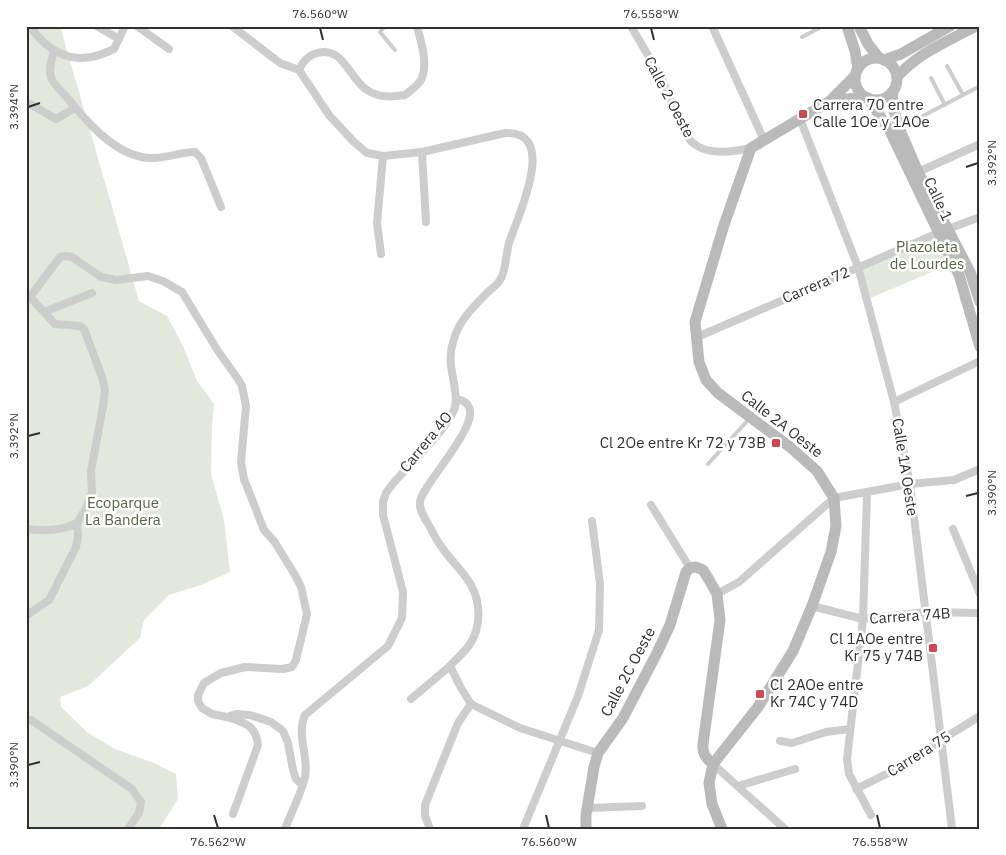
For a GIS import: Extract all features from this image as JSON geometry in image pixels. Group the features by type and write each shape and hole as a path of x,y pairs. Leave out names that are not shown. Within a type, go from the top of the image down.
{"street":[{"path":"30,26 38,38 54,51 81,58 92,57 114,49 125,26"},
{"path":"97,26 119,39"},
{"path":"136,26 169,49"},
{"path":"232,26 280,63 299,70 310,56 320,52 330,53 341,59 365,89 384,96 405,95 422,79 424,67 417,26"},
{"name":"Calle 2 Oeste","path":"631,26 661,78 676,115 692,142 721,152 734,152 757,144"},
{"path":"712,26 757,144 830,101 867,60 882,59 900,54 950,26"},
{"path":"847,26 855,51 857,88 866,98"},
{"path":"830,101 866,98 880,100 892,92 896,84 897,77 894,68 882,59 868,44 859,26"},
{"path":"897,77 907,65 922,55 976,26"},
{"path":"54,51 49,69 51,79 75,108 109,140 128,153 150,158 195,152 201,158 221,207"},
{"name":"Carrera 4O","path":"285,829 305,777 306,764 301,724 305,715 388,646 402,618 403,592 382,502 391,486 445,424 454,409 456,399 450,362 453,342 461,322 468,312 501,280 509,244 522,210 532,170 532,150 525,137 516,132 422,152 383,156 367,153 352,141 329,115 299,70"},
{"name":"Calle 1","path":"892,92 899,128 959,275 980,347"},
{"name":"Calle 1","path":"866,98 890,131 943,232 975,271 980,302"},
{"path":"30,104 56,119 75,108"},
{"name":"Calle 1A Oeste","path":"800,119 858,267 894,402 910,484 952,829"},
{"name":"Calle 2A Oeste","path":"713,764 758,707 793,651 832,552 836,526 834,498 817,471 790,447 718,393 706,380 699,362 695,338 695,322 757,144"},
{"path":"918,172 980,144"},
{"path":"422,152 426,222"},
{"path":"381,254 377,222 383,156"},
{"name":"Carrera 72","path":"695,338 858,267 980,217"},
{"path":"26,529 40,530 70,527 77,523 86,508 92,492 91,471 105,390 102,377 82,327 55,324 30,297 60,257 66,256 72,257 101,277 116,280 148,276 163,281 182,292 242,386 246,406 242,462 244,479 264,530 274,541 298,581 307,614 296,660 292,667 283,669 245,667 221,673 204,683 198,695 198,701 202,708 212,714 242,722 253,728 257,736 258,745 233,814"},
{"path":"44,312 92,293"},
{"path":"894,402 980,362"},
{"path":"411,699 450,666 471,643 478,624 478,606 472,586 441,547 422,513 420,502 423,491 447,459 468,425 469,406 464,400 456,399"},
{"path":"717,594 739,582 834,498 910,484 954,480 980,469"},
{"path":"867,493 864,619 846,759 849,774 871,815"},
{"path":"651,505 690,568 696,567 703,570 717,594 720,620 702,751 705,757 786,829"},
{"path":"523,829 578,696 599,630 600,584 592,521"},
{"path":"26,616 49,600 76,547 78,536 77,523"},
{"path":"954,528 980,594"},
{"name":"Calle 2C Oeste","path":"586,829 594,767 598,753 622,718 657,654 670,625 686,572 690,568"},
{"name":"Carrera 74B","path":"812,606 864,619 926,612 980,613"},
{"path":"450,666 460,688 471,704 520,728 598,753"},
{"path":"430,829 425,816 425,805 458,723 471,704"},
{"path":"227,718 236,714 250,715 271,722 283,731 288,743 296,779 302,785"},
{"name":"Carrera 75","path":"856,789 911,762 941,740 980,716"},
{"path":"31,720 132,789 141,802 139,814 128,829"},
{"path":"780,741 792,743 826,732 850,729"},
{"path":"713,764 709,783 712,804 722,829"},
{"path":"738,786 795,769"},
{"path":"588,808 642,806"}],"lane":[{"path":"385,26 380,32 395,50"},
{"path":"802,37 823,26"},
{"path":"947,66 963,95"},
{"path":"931,78 945,105"},
{"path":"919,118 980,86"},
{"path":"708,464 750,417"}],"green space":[{"name":"Ecoparque La Bandera","path":"26,26 60,26 139,301 167,316 183,346 197,381 214,404 211,474 224,520 230,572 201,585 169,595 144,620 140,638 88,686 60,697 61,707 88,733 115,749 154,763 176,774 178,799 159,829 26,829"},
{"name":"Plazoleta de Lourdes","path":"938,233 953,263 868,299 858,267"}],"place":[{"name":"Carrera 70 entre Calle 1Oe y 1AOe","path":"803,114"},
{"name":"Cl 2Oe entre Kr 72 y 73B","path":"776,443"},
{"name":"Cl 1AOe entre Kr 75 y 74B","path":"933,648"},
{"name":"Cl 2AOe entre Kr 74C y 74D","path":"760,694"}]}
